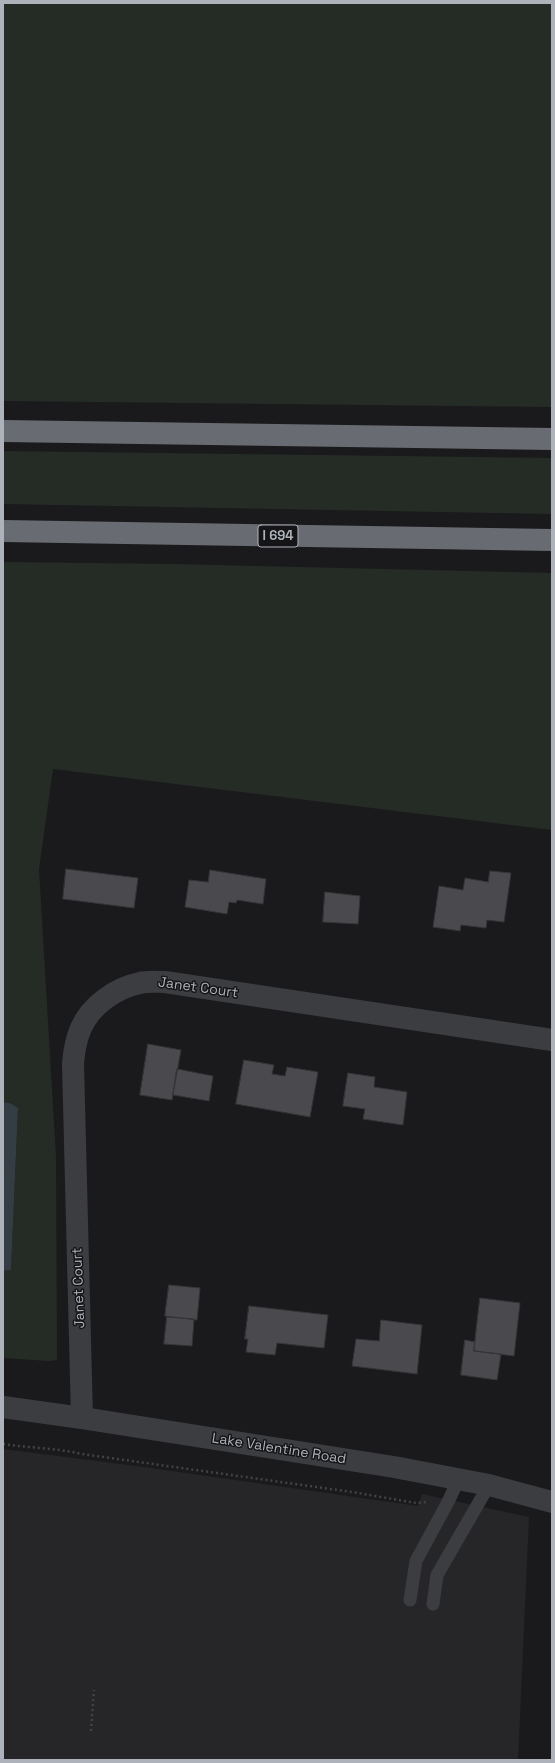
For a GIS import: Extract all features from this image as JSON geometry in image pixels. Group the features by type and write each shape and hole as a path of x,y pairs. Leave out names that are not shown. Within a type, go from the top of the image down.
{"highway":[{"path":"3,431 552,439"},
{"name":"I 694","path":"3,531 552,540"}],"street":[{"name":"Janet Court","path":"82,1418 73,1064 75,1045 81,1027 92,1011 113,993 140,983 165,982 552,1040"},
{"name":"Lake Valentine Road","path":"3,1408 82,1418 386,1466 489,1485 552,1502"}],"lane":[{"path":"410,1600 416,1562 458,1480"},
{"path":"433,1604 437,1575 489,1485"}],"path":[{"path":"3,1444 43,1450 60,1449 82,1454 352,1492 416,1503 449,1500"},
{"path":"91,1731 94,1690"}],"shaded area":[{"path":"3,3 552,3 552,407 3,401"},
{"path":"3,451 552,458 552,514 3,504"},
{"path":"3,562 173,564 552,573 552,830 53,769 39,869 56,1157 57,1360 49,1361 3,1358 3,1271 11,1270 18,1108 10,1103 3,1102"},
{"path":"3,1102 10,1103 18,1108 11,1270 3,1271"},
{"path":"3,1449 144,1467 418,1506 422,1494 529,1517 518,1760 3,1760"}],"building":[{"path":"66,869 138,878 134,908 63,899"},
{"path":"210,870 266,879 263,904 237,900 236,903 229,902 227,914 185,907 189,880 208,882"},
{"path":"490,871 511,873 504,922 487,920 486,928 461,925 460,931 433,927 439,886 463,890 465,878 488,882"},
{"path":"325,892 360,896 358,924 323,922"},
{"path":"148,1044 181,1050 172,1100 140,1095"},
{"path":"244,1060 274,1065 272,1074 285,1076 287,1067 318,1072 310,1117 236,1104"},
{"path":"177,1069 213,1076 209,1101 173,1095"},
{"path":"348,1073 375,1077 374,1087 407,1092 403,1125 363,1119 365,1109 343,1106"},
{"path":"169,1285 200,1288 197,1320 165,1316"},
{"path":"480,1298 520,1303 514,1356 474,1351"},
{"path":"249,1306 328,1315 324,1348 277,1343 275,1355 246,1352 248,1339 245,1339"},
{"path":"167,1317 194,1319 192,1346 164,1344"},
{"path":"381,1320 422,1325 417,1374 352,1366 356,1339 379,1341"},
{"path":"465,1340 475,1342 474,1351 501,1354 497,1380 461,1375"}]}
